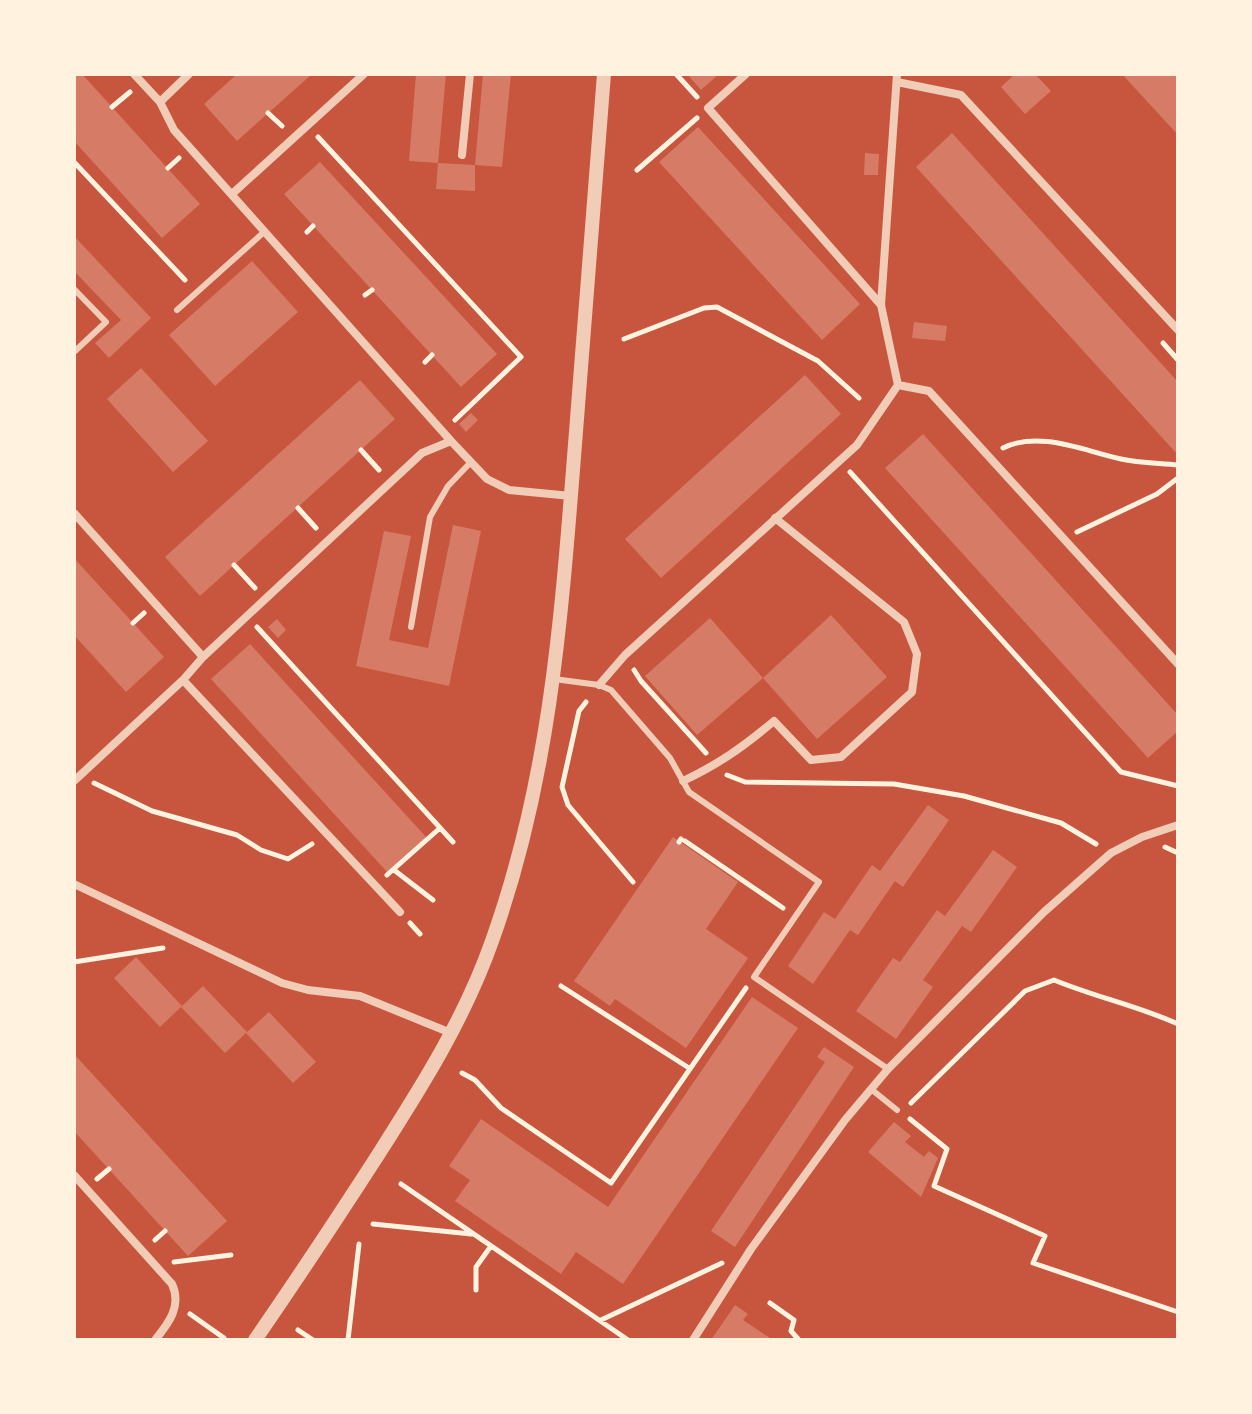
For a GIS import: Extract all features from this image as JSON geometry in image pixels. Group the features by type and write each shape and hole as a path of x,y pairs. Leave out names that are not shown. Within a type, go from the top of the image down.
{"street":[{"path":"134,74 160,102 174,130 487,479 509,490 571,496"},
{"path":"160,102 189,74"},
{"path":"232,194 364,74"},
{"path":"462,155 470,74"},
{"path":"255,1340 325,1238 438,1061 491,943 518,857 533,796 554,679 604,74"},
{"path":"746,74 708,108 881,305"},
{"path":"599,685 625,655 857,445 898,385 881,305 897,78 961,95 1178,330"},
{"path":"898,385 929,391 1178,664"},
{"path":"75,777 183,680 203,657 422,453 451,441"},
{"path":"74,513 203,657"},
{"path":"683,781 718,765 774,721 811,760 841,757 912,692 917,654 904,622 775,518"},
{"path":"183,680 400,912"},
{"path":"693,1340 751,1249 845,1120 888,1069 1034,922 1111,853 1142,837 1178,825"},
{"path":"74,884 282,983 308,990 360,996 451,1033"},
{"path":"74,1175 172,1284 177,1294 176,1304 155,1340"}],"lane":[{"path":"177,310 264,232"},
{"path":"74,289 106,322 74,352"},
{"path":"411,627 430,517 448,486 471,462"},
{"path":"554,679 599,685 611,690 670,758 689,792 819,882 754,977 888,1069"},
{"path":"871,1089 897,1110"}],"path":[{"path":"637,170 708,108 676,74"},
{"path":"308,125 521,357 464,416 443,432"},
{"path":"74,162 197,292"},
{"path":"307,232 313,226"},
{"path":"365,295 372,290"},
{"path":"624,339 704,308 717,307 818,361 859,398"},
{"path":"425,362 432,355"},
{"path":"987,456 1017,441 1056,443 1123,459 1178,465"},
{"path":"361,450 377,468"},
{"path":"840,460 1121,772 1178,786"},
{"path":"1061,538 1157,494 1178,478"},
{"path":"298,508 314,525"},
{"path":"234,565 251,583"},
{"path":"247,616 453,842"},
{"path":"633,668 641,681 709,756"},
{"path":"586,702 579,711 562,787 568,805 633,882"},
{"path":"725,774 745,782 894,784 964,796 1061,823 1111,853"},
{"path":"75,777 152,811 237,835 261,850 288,859 328,835"},
{"path":"375,886 440,828"},
{"path":"681,840 795,917"},
{"path":"394,870 433,900"},
{"path":"74,962 168,947"},
{"path":"462,1073 475,1080 501,1108 611,1183 754,977"},
{"path":"1178,1024 1144,1009 1085,993 1054,980 1025,991 903,1113 947,1149 934,1186 1045,1236 1033,1263 1178,1312"},
{"path":"561,986 689,1068"},
{"path":"586,1002 592,994"},
{"path":"401,1184 628,1340"},
{"path":"373,1224 473,1234"},
{"path":"348,1340 359,1244"},
{"path":"476,1290 476,1267 491,1246"},
{"path":"600,1321 751,1249"},
{"path":"169,1263 231,1255"},
{"path":"770,1303 794,1320 791,1331 799,1340"},
{"path":"176,1304 224,1338"},
{"path":"298,1330 313,1340"}],"building":[{"path":"74,74 82,74 200,204 162,238 74,141"},
{"path":"237,74 312,74 237,141 204,104"},
{"path":"416,74 446,74 438,163 409,161"},
{"path":"483,74 511,74 502,167 475,165"},
{"path":"687,74 719,74 701,90"},
{"path":"1015,74 1035,74 1051,91 1025,114 1001,87"},
{"path":"1122,74 1178,74 1178,135"},
{"path":"698,127 860,304 822,340 659,162"},
{"path":"952,133 1178,382 1178,455 916,167"},
{"path":"865,153 879,154 878,175 864,175"},
{"path":"320,162 497,354 461,387 284,194"},
{"path":"438,163 475,165 475,191 436,189"},
{"path":"74,236 151,318 109,358 95,343 121,320 74,271"},
{"path":"252,261 298,312 215,386 169,335"},
{"path":"914,322 947,326 945,341 912,338"},
{"path":"141,368 208,441 173,472 107,399"},
{"path":"805,375 841,414 661,578 625,539"},
{"path":"360,380 395,419 200,596 165,557"},
{"path":"471,413 478,420 466,432 459,424"},
{"path":"923,434 1178,715 1178,731 1148,758 885,468"},
{"path":"453,525 481,531 449,686 356,666 384,531 411,536 389,640 428,648"},
{"path":"74,558 164,657 126,692 74,635"},
{"path":"831,615 887,677 817,739 763,678"},
{"path":"710,618 763,678 697,735 645,676"},
{"path":"277,619 286,630 278,638 268,627"},
{"path":"250,644 427,838 388,873 211,679"},
{"path":"928,805 949,820 903,887 895,881 858,935 850,930 813,984 788,966 824,912 835,919 872,865 880,871"},
{"path":"673,837 738,882 706,929 748,958 686,1048 615,999 610,1006 574,981"},
{"path":"993,850 1017,867 971,932 962,926 923,980 933,987 896,1039 856,1011 893,958 900,962 937,910 945,916"},
{"path":"136,957 182,1006 160,1027 114,978"},
{"path":"203,986 247,1032 225,1053 181,1007"},
{"path":"752,997 798,1028 623,1284 576,1252 561,1274 455,1201 470,1180 449,1166 481,1119 608,1207"},
{"path":"269,1012 316,1062 293,1083 246,1033"},
{"path":"824,1047 854,1067 735,1247 711,1231 825,1062 817,1057"},
{"path":"74,1054 227,1221 188,1256 74,1131"},
{"path":"894,1122 911,1136 905,1142 924,1157 929,1151 938,1158 921,1197 868,1152"},
{"path":"735,1305 748,1314 743,1320 773,1340 711,1340"}]}
